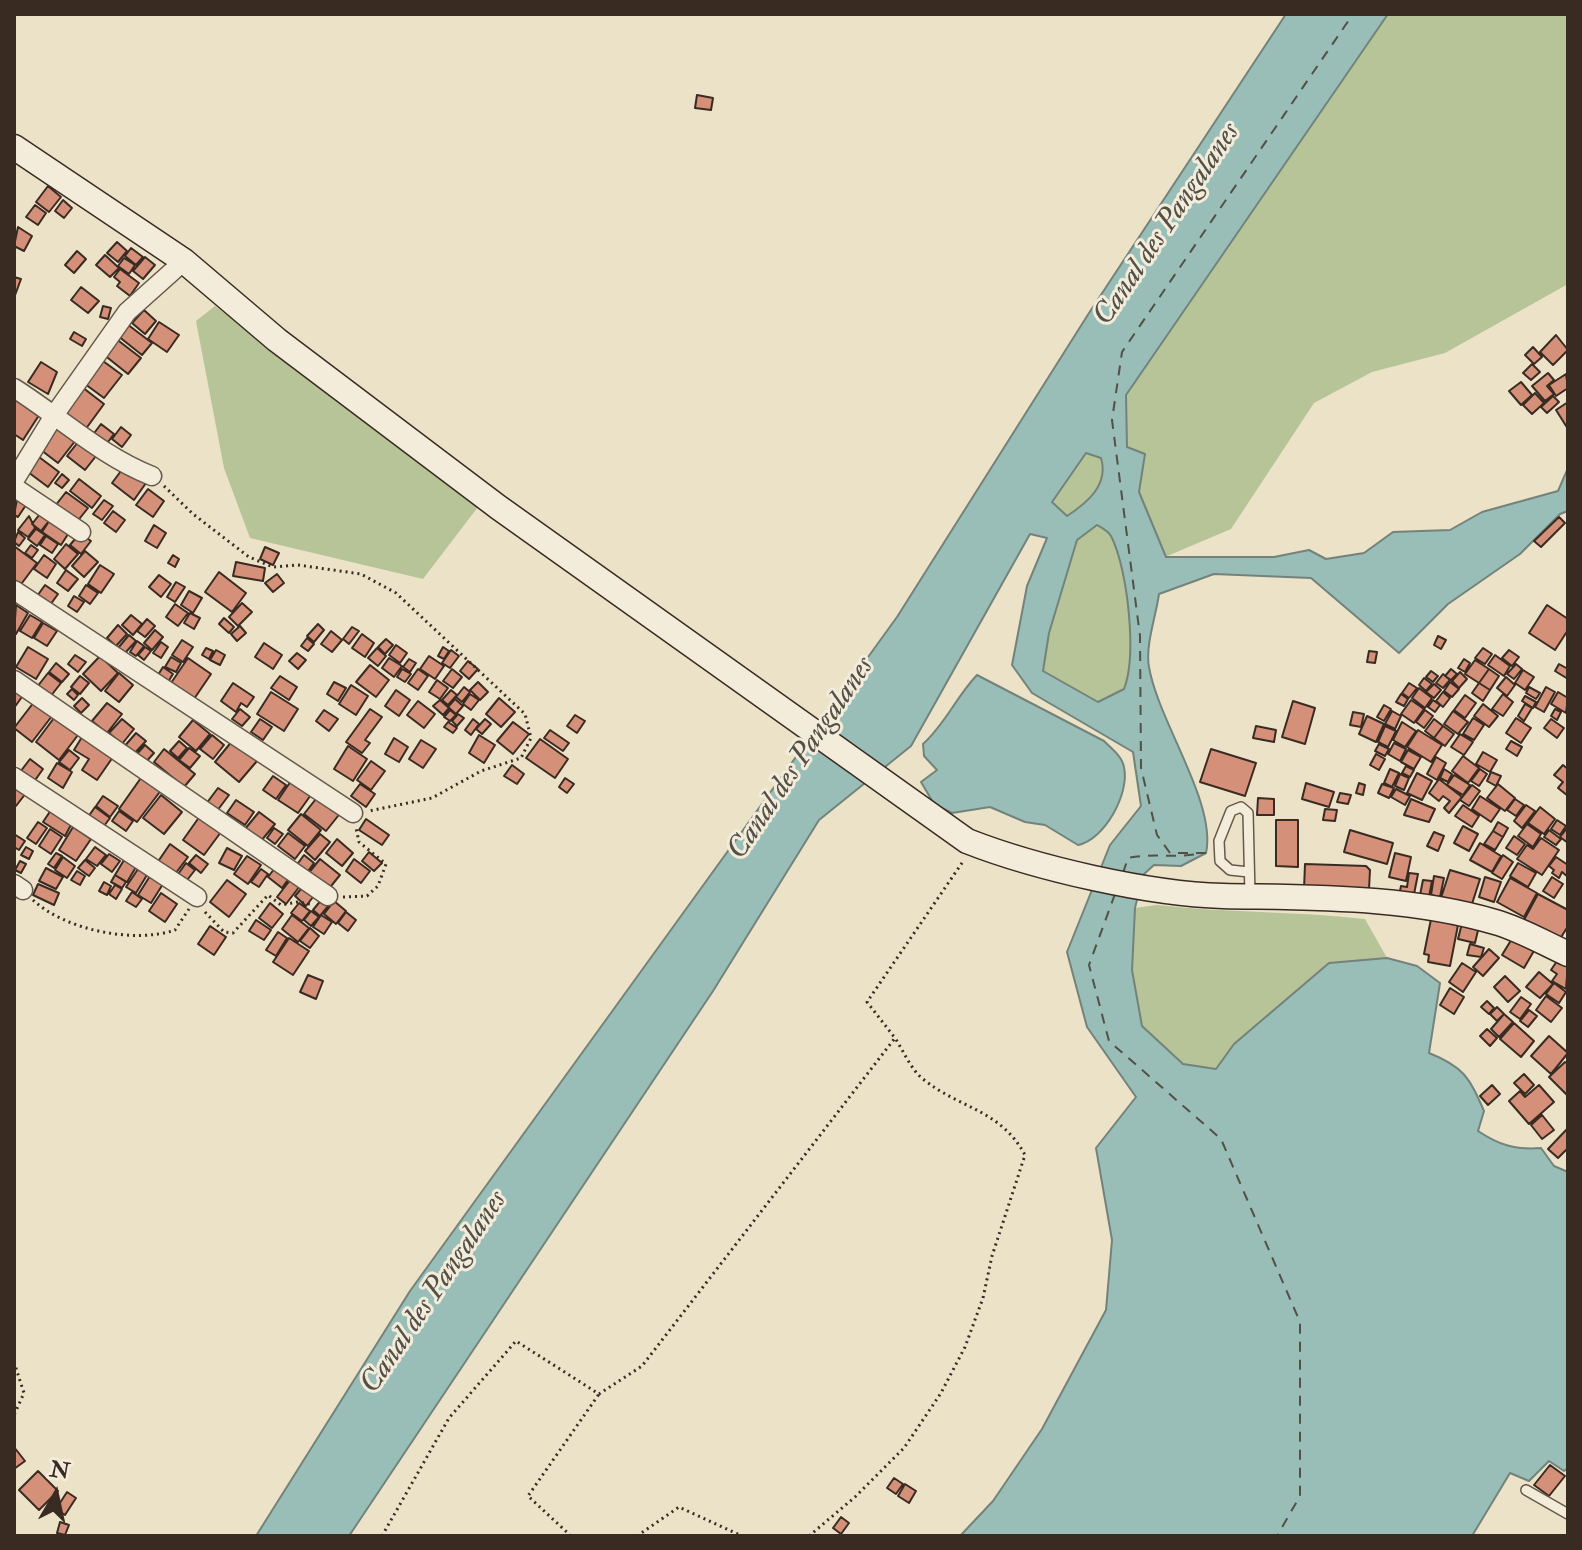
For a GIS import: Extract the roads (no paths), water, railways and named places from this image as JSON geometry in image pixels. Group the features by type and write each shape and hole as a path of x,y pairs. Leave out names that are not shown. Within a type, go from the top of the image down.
{"street":[{"path":"14,147 184,261 277,340 498,507 967,841 1007,857 1154,889 1249,884 1383,900 1450,912 1498,923 1568,954"},
{"path":"81,532 14,484 55,414 127,312 184,261"},
{"path":"14,388 55,414 120,463 152,476"},
{"path":"14,590 353,813"},
{"path":"14,680 328,896"},
{"path":"14,777 197,897"}],"lane":[{"path":"1241,807 1248,813 1249,884 1220,861 1223,824 1231,811 1241,807"},
{"path":"1526,1490 1568,1514"}],"water":[{"name":"Canal des Pangalanes","path":"1286,14 1388,14 1126,395 1127,447 1145,454 1139,492 1166,557 1274,557 1309,550 1326,559 1364,553 1393,532 1450,530 1482,512 1558,491 1568,468 1568,511 1560,514 1520,554 1448,604 1399,653 1311,578 1214,574 1159,594 1150,640 1149,667 1163,712 1203,810 1206,853 1181,866 1154,865 1143,875 1135,908 1132,970 1142,1026 1183,1064 1216,1069 1234,1044 1329,963 1387,958 1417,966 1440,983 1429,1053 1450,1063 1469,1081 1484,1111 1478,1131 1508,1146 1541,1148 1554,1166 1568,1172 1568,1468 1564,1471 1549,1461 1529,1481 1510,1473 1472,1536 960,1536 993,1501 1042,1429 1106,1310 1112,1240 1096,1148 1136,1097 1087,1027 1067,952 1110,845 1141,806 1133,752 1032,693 1012,665 1027,586 1047,538 1030,534 911,746 819,820 713,991 349,1536 256,1536 410,1291 897,617 1089,313","holes":["1086,453 1101,458 1102,477 1089,499 1067,516 1052,502","1097,525 1110,534 1117,551 1126,590 1130,635 1124,689 1098,702 1043,671 1049,633 1077,540"]},
{"path":"977,675 1104,741 1121,759 1125,778 1119,802 1106,825 1088,841 1078,845 1045,825 1025,822 990,807 952,813 934,804 921,782 937,770 924,756 923,744"}]}
